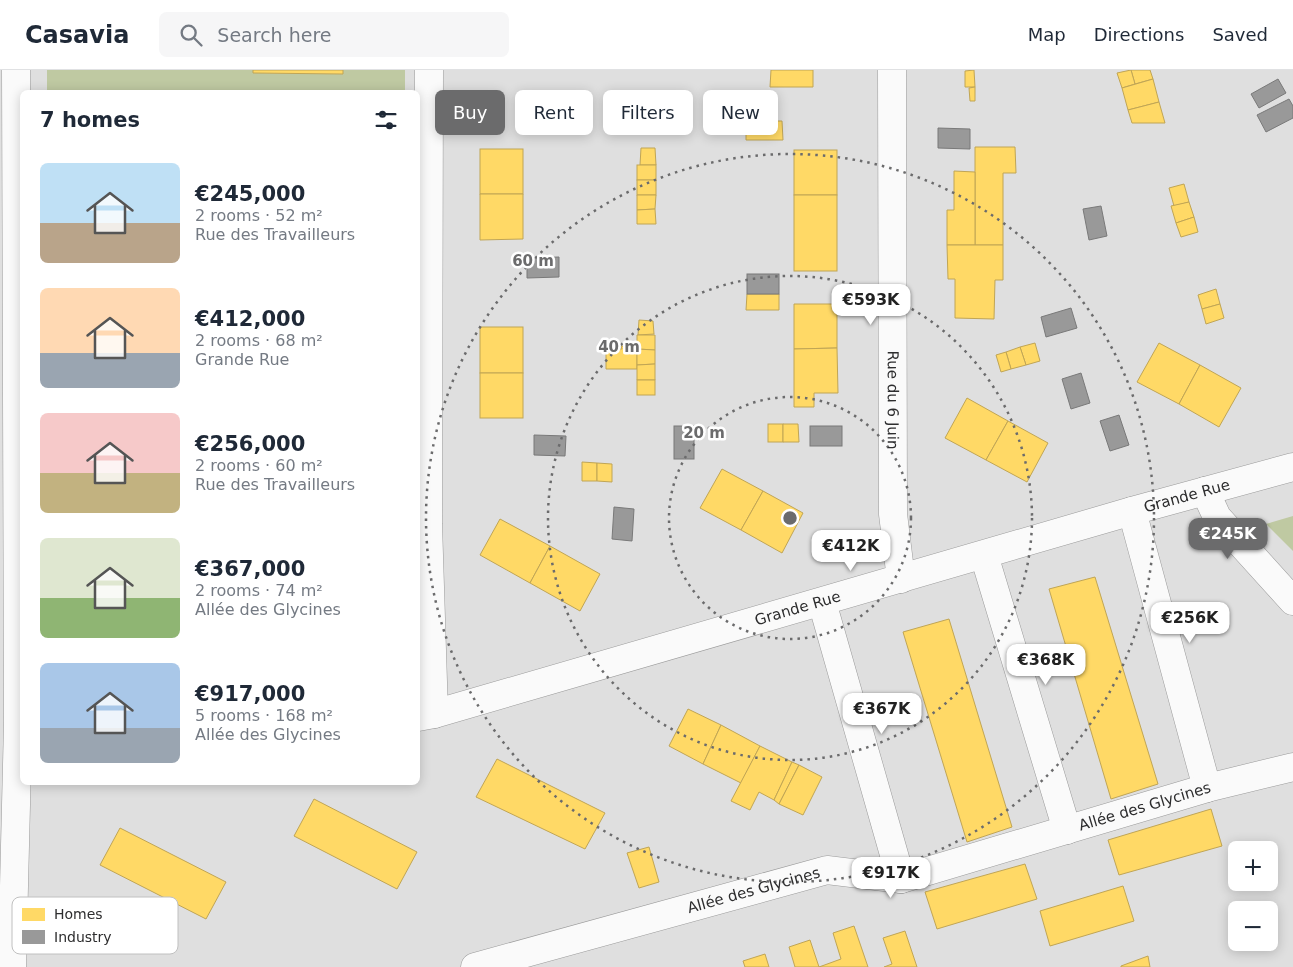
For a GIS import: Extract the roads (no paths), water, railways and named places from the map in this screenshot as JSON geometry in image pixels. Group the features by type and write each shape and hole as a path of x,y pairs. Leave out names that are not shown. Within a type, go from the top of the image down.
{"street":[{"path":"12,897 13,783 20,584 16,70"},
{"path":"426,716 423,525 429,70"},
{"name":"Rue du 6 Juin","path":"892,70 893,514 901,579"},
{"name":"Grande Rue","path":"426,716 1293,467"},
{"path":"1205,491 1217,517 1293,601"},
{"path":"1132,512 1207,788"},
{"path":"984,555 1067,830"},
{"path":"822,602 901,879"},
{"name":"Allée des Glycines","path":"475,967 827,870 901,879 1207,788 1293,767"},
{"path":"12,954 12,967"}]}
